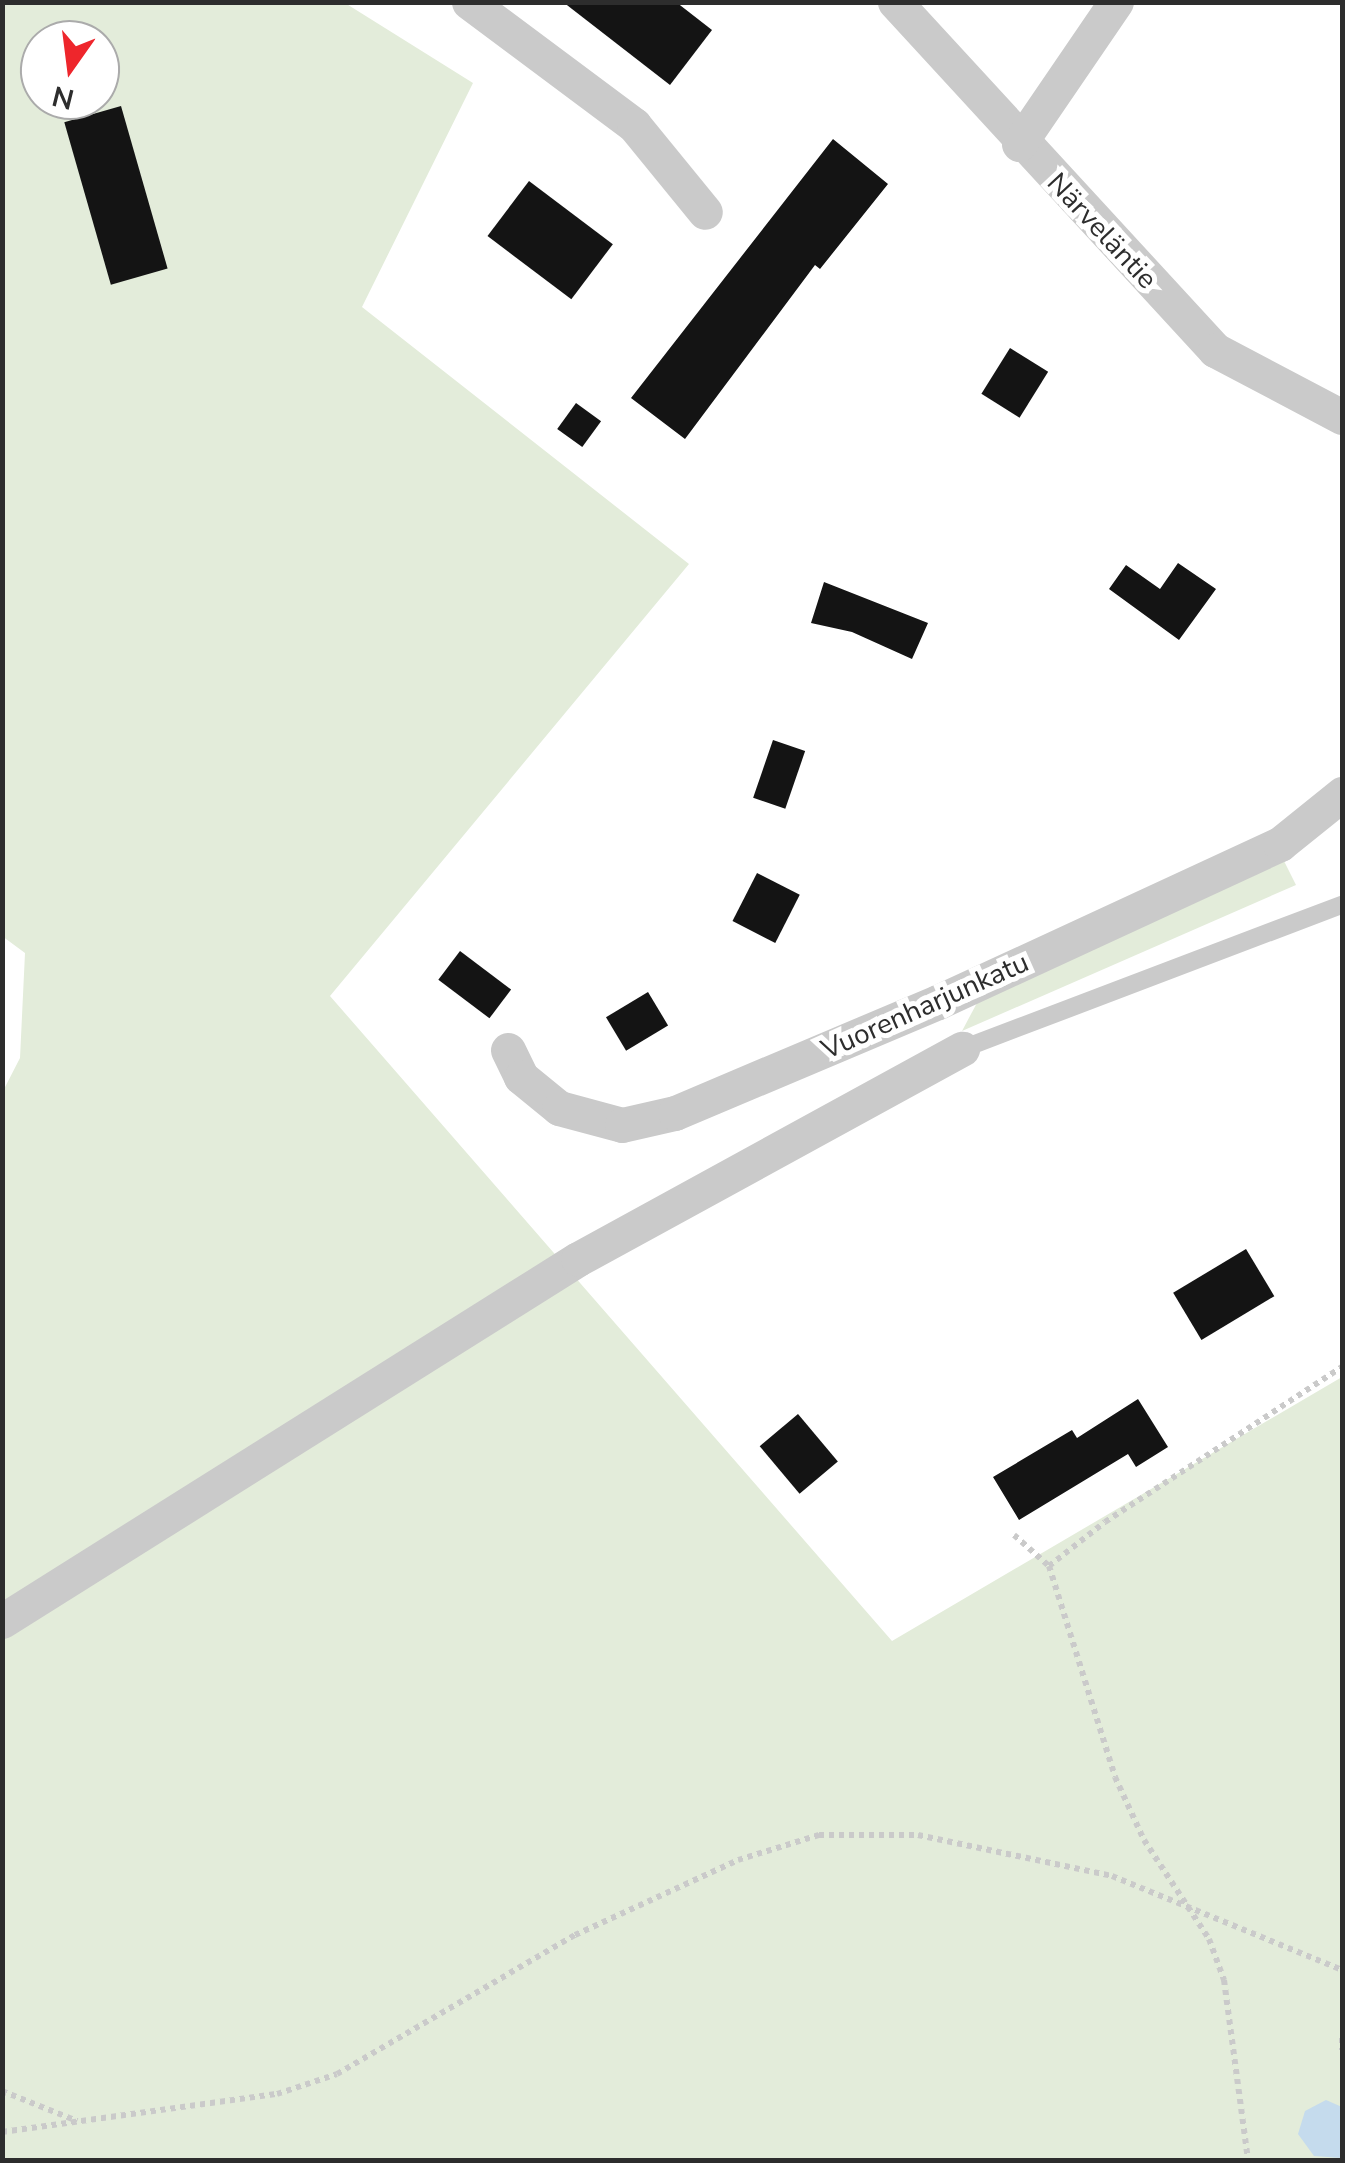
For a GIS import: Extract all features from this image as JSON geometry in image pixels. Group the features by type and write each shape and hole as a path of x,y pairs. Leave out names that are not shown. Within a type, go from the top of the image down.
{"street":[{"path":"469,2 634,124 706,212"},
{"name":"Närveläntie","path":"895,2 1019,144 1214,350 1342,417"},
{"path":"1019,144 1116,2"},
{"name":"Vuorenharjunkatu","path":"508,1050 521,1077 559,1108 622,1125 675,1113 938,1002 1280,844 1342,794"},
{"path":"2,1621 578,1259 962,1049"}],"lane":[{"path":"962,1049 1342,905"}],"path":[{"path":"1049,1566 1105,1522 1342,1367"},
{"path":"1014,1536 1049,1566 1115,1777 1183,1902 1208,1939 1224,1980 1248,2160"},
{"path":"2,2132 277,2094 337,2074 575,1936 738,1860 819,1835 918,1836 1026,1854 1183,1902 1342,1970"},
{"path":"1342,2038 1342,2050"},
{"path":"2,2092 78,2122"}],"green space":[{"path":"3,3 345,3 473,83 362,307 689,564 330,996 892,1641 1342,1377 1342,2160 3,2160 2,1093 20,1058 25,953 2,936"},
{"path":"1284,861 1296,885 962,1031 978,1001"}],"water":[{"path":"1326,2100 1342,2107 1341,2158 1314,2156 1298,2134 1305,2111"}],"building":[{"path":"563,2 676,2 712,30 670,85"},
{"path":"121,106 168,268 111,285 64,122 120,120"},
{"path":"833,139 888,184 820,269 815,265 685,439 631,398"},
{"path":"529,181 613,244 571,299 487,236"},
{"path":"1010,348 1048,372 1020,418 981,394"},
{"path":"576,403 601,421 582,447 557,429"},
{"path":"1178,563 1216,589 1179,640 1109,589 1126,565 1160,589"},
{"path":"824,582 928,623 912,659 852,632 811,623"},
{"path":"773,740 805,751 785,809 753,798"},
{"path":"757,873 800,895 775,943 732,921"},
{"path":"460,951 511,990 489,1018 438,980"},
{"path":"648,992 668,1025 626,1051 606,1017"},
{"path":"1246,1249 1274,1296 1201,1340 1173,1293"},
{"path":"1138,1399 1168,1447 1136,1467 1128,1454 1019,1520 993,1477 1072,1430 1077,1438"},
{"path":"798,1414 838,1461 800,1494 760,1446"}]}
